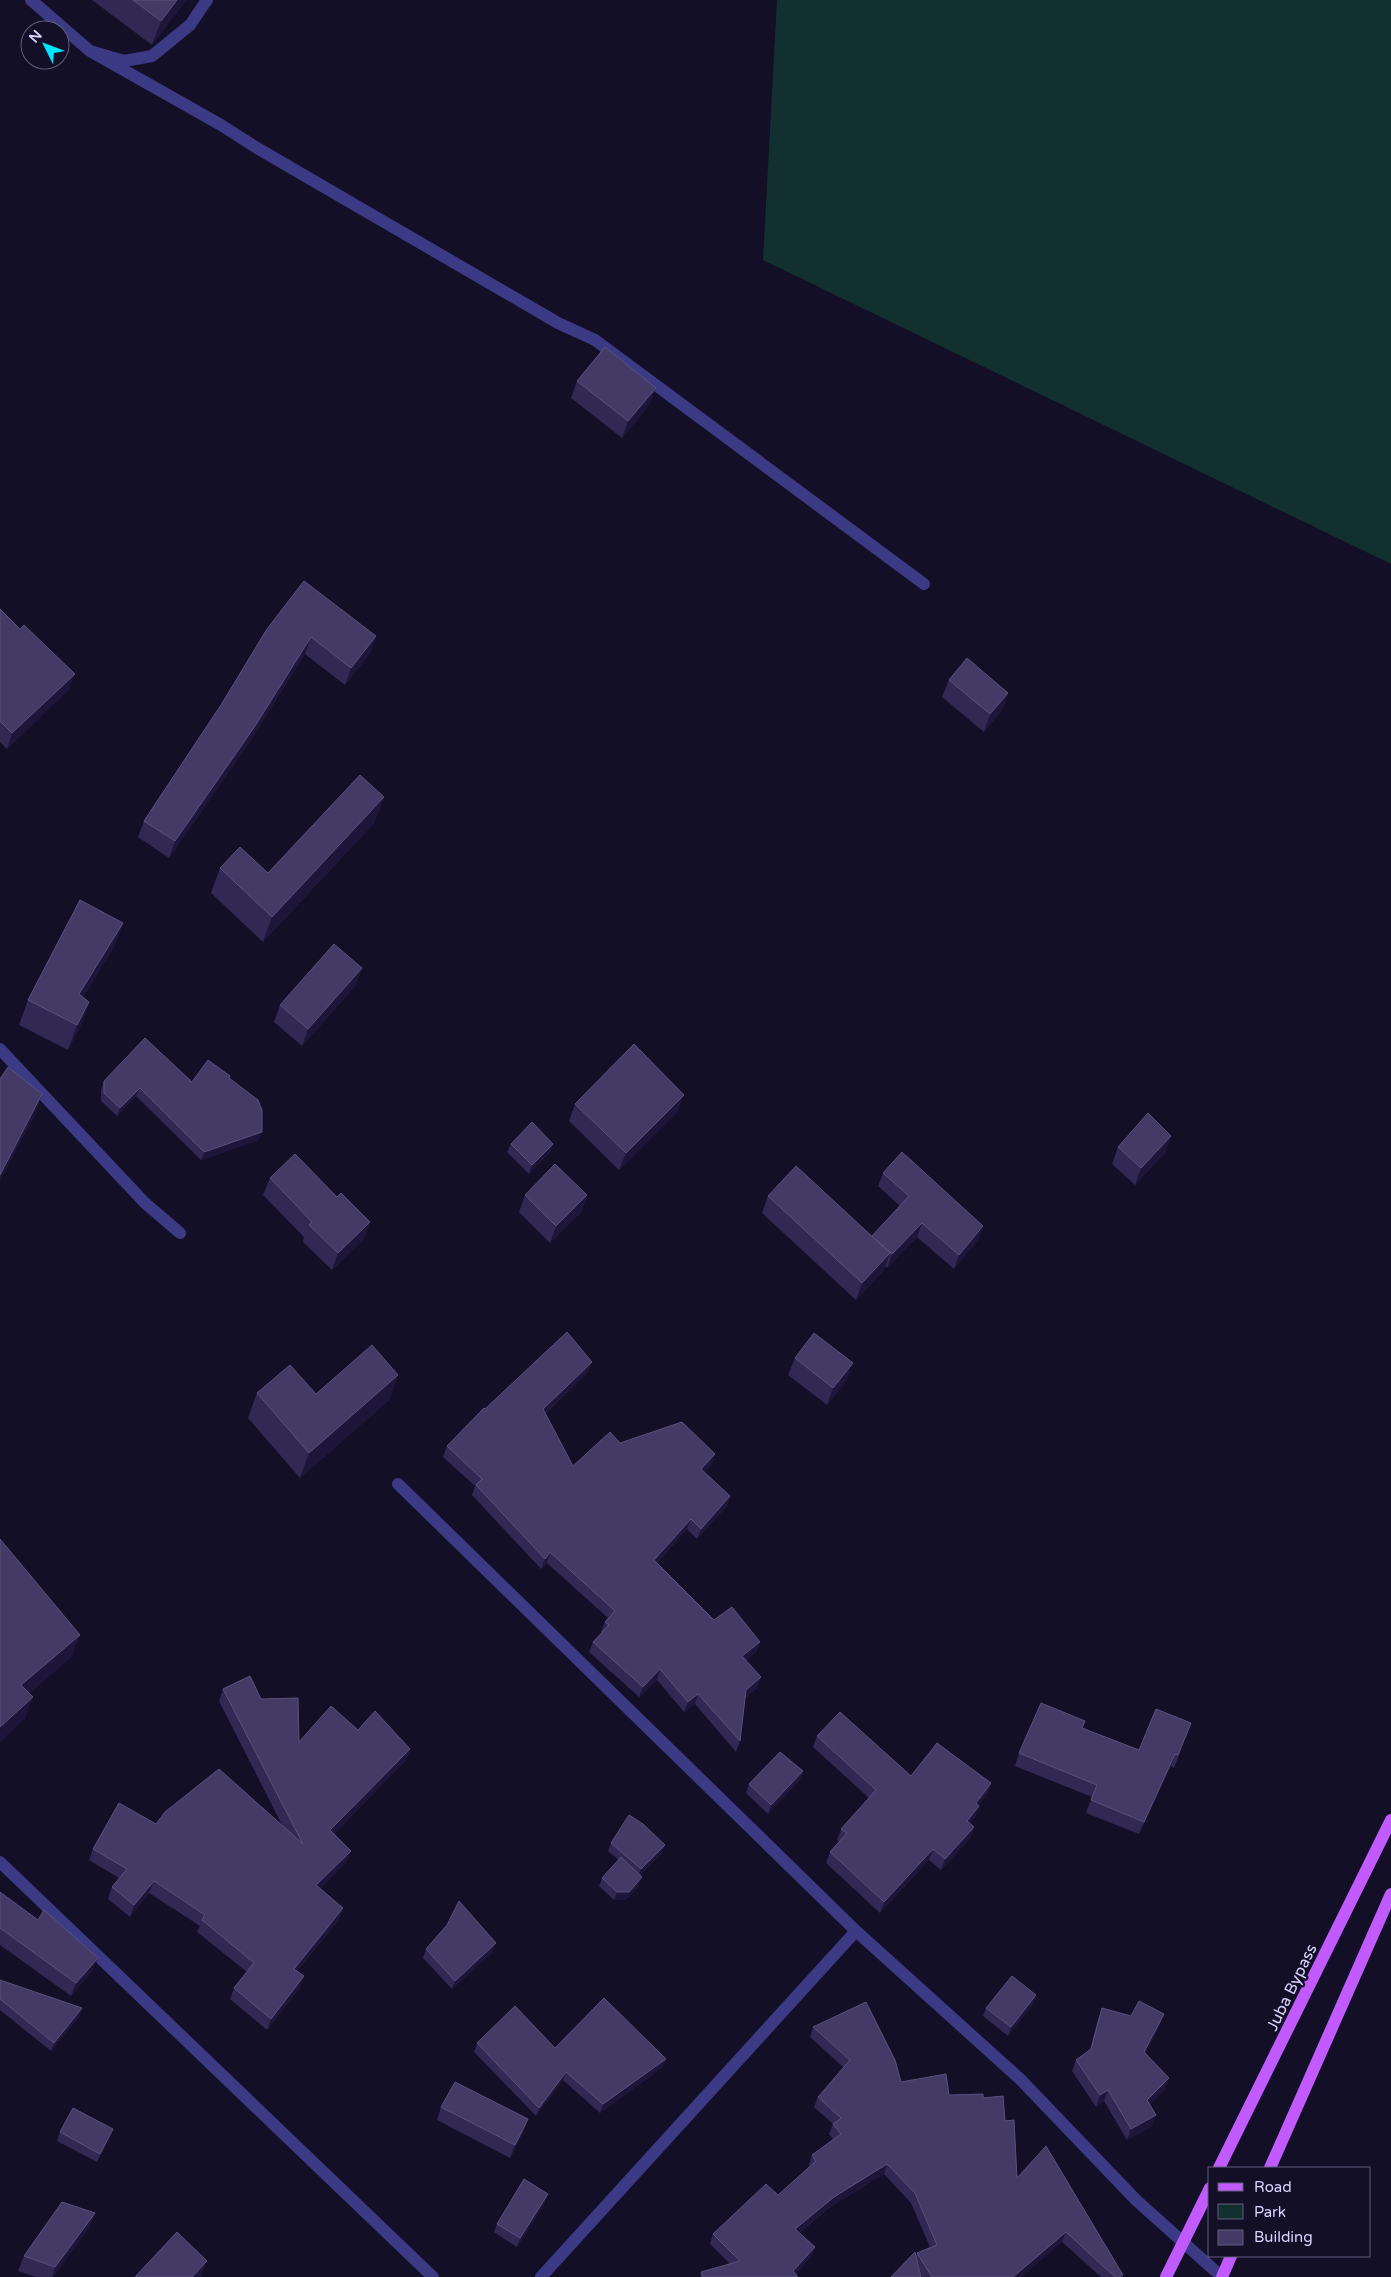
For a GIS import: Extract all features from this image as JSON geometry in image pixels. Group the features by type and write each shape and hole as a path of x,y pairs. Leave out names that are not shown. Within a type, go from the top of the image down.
{"main road":[{"name":"Juba Bypass","path":"1219,2167 1391,1820"},
{"path":"1270,2167 1391,1894"},
{"path":"1166,2277 1208,2192"},
{"path":"1222,2277 1231,2257"}],"street":[{"path":"30,0 90,51 221,125 257,148 558,323 595,340 924,584"},
{"path":"90,51 124,61 152,56 190,25 207,0"},
{"path":"0,1049 145,1203 180,1233"},
{"path":"398,1484 856,1931 1020,2079 1136,2200 1222,2277"},
{"path":"0,1862 433,2277"},
{"path":"541,2277 856,1931"}],"green space":[{"path":"777,0 1391,0 1391,564 763,260"}],"building":[{"path":"133,0 177,0 161,21"},
{"path":"605,347 656,388 628,421 577,381"},
{"path":"304,581 376,636 351,668 311,637 255,726 175,841 144,821 221,705 267,629"},
{"path":"0,609 20,629 24,625 75,674 12,733 0,721"},
{"path":"967,658 1008,693 990,714 949,680"},
{"path":"360,775 384,797 272,917 220,868 240,847 268,873"},
{"path":"80,900 123,923 79,994 89,1002 77,1025 28,1000"},
{"path":"334,944 362,968 308,1029 280,1005"},
{"path":"145,1038 192,1082 208,1060 230,1076 229,1078 258,1100 262,1110 262,1132 204,1152 140,1088 120,1108 104,1093 104,1081"},
{"path":"634,1044 684,1095 626,1153 575,1104"},
{"path":"8,1067 42,1094 0,1175 0,1079"},
{"path":"1148,1113 1171,1136 1141,1168 1118,1147"},
{"path":"532,1122 553,1144 532,1165 511,1144"},
{"path":"902,1152 983,1226 959,1255 922,1223 892,1254 872,1236 909,1196 883,1173"},
{"path":"295,1154 337,1197 341,1193 370,1222 338,1253 309,1225 312,1222 270,1178"},
{"path":"555,1164 587,1195 556,1226 525,1195"},
{"path":"796,1166 890,1253 862,1283 768,1196"},
{"path":"567,1332 592,1362 543,1409 573,1466 610,1432 620,1443 682,1422 715,1454 701,1469 730,1496 701,1529 691,1519 654,1560 714,1620 732,1607 760,1642 742,1656 761,1677 746,1690 740,1741 698,1694 688,1702 660,1669 643,1687 593,1642 609,1625 605,1622 615,1611 550,1552 545,1559 476,1485 482,1479 447,1446 484,1408"},
{"path":"814,1333 853,1363 833,1388 795,1358"},
{"path":"372,1345 398,1375 309,1453 257,1393 290,1365 316,1394"},
{"path":"0,1539 80,1635 21,1685 33,1697 0,1727"},
{"path":"250,1676 261,1699 298,1698 299,1742 331,1706 358,1730 375,1711 410,1749 330,1830 351,1851 316,1885 343,1908 294,1969 304,1976 271,2019 234,1988 254,1963 202,1920 205,1915 154,1881 134,1905 112,1887 127,1869 93,1849 119,1803 156,1824 165,1812 219,1769 303,1844 223,1689"},
{"path":"1041,1703 1085,1721 1082,1728 1139,1750 1156,1709 1191,1723 1178,1755 1175,1754 1144,1822 1091,1800 1097,1785 1019,1753"},
{"path":"840,1712 911,1776 937,1743 991,1783 976,1803 979,1806 967,1821 974,1827 945,1859 933,1849 884,1902 830,1852 847,1833 841,1829 876,1790 817,1736"},
{"path":"780,1752 803,1771 771,1805 749,1784"},
{"path":"629,1815 643,1824 665,1845 641,1869 611,1843"},
{"path":"621,1857 642,1877 629,1892 617,1892 602,1878"},
{"path":"0,1892 38,1920 44,1910 98,1958 76,1983 0,1928"},
{"path":"459,1901 496,1943 455,1981 426,1949 447,1925"},
{"path":"1012,1976 1036,1995 1011,2027 986,2008"},
{"path":"0,1980 82,2008 54,2043 0,1999"},
{"path":"604,1998 666,2059 603,2104 566,2072 539,2108 477,2043 515,2006 555,2048"},
{"path":"1139,2001 1164,2014 1144,2052 1169,2078 1147,2100 1156,2115 1131,2129 1108,2090 1100,2095 1076,2060 1091,2049 1102,2008 1131,2016"},
{"path":"866,2002 895,2060 901,2082 946,2074 949,2095 983,2094 983,2098 1003,2096 1005,2121 1014,2120 1017,2178 1046,2146 1123,2275 1115,2277 1066,2232 1013,2277 932,2277 917,2253 937,2245 915,2193 887,2164 834,2197 795,2229 815,2247 793,2271 798,2277 703,2277 701,2272 740,2261 713,2234 766,2184 778,2195 816,2161 812,2155 841,2134 833,2124 841,2118 818,2097 850,2060 813,2027"},
{"path":"455,2082 528,2119 515,2145 441,2107"},
{"path":"73,2108 113,2129 100,2154 60,2132"},
{"path":"524,2179 548,2194 520,2238 497,2224"},
{"path":"62,2202 95,2213 55,2267 24,2256"},
{"path":"177,2232 207,2261 192,2277 135,2277"},
{"path":"915,2252 921,2277 891,2277"}]}
